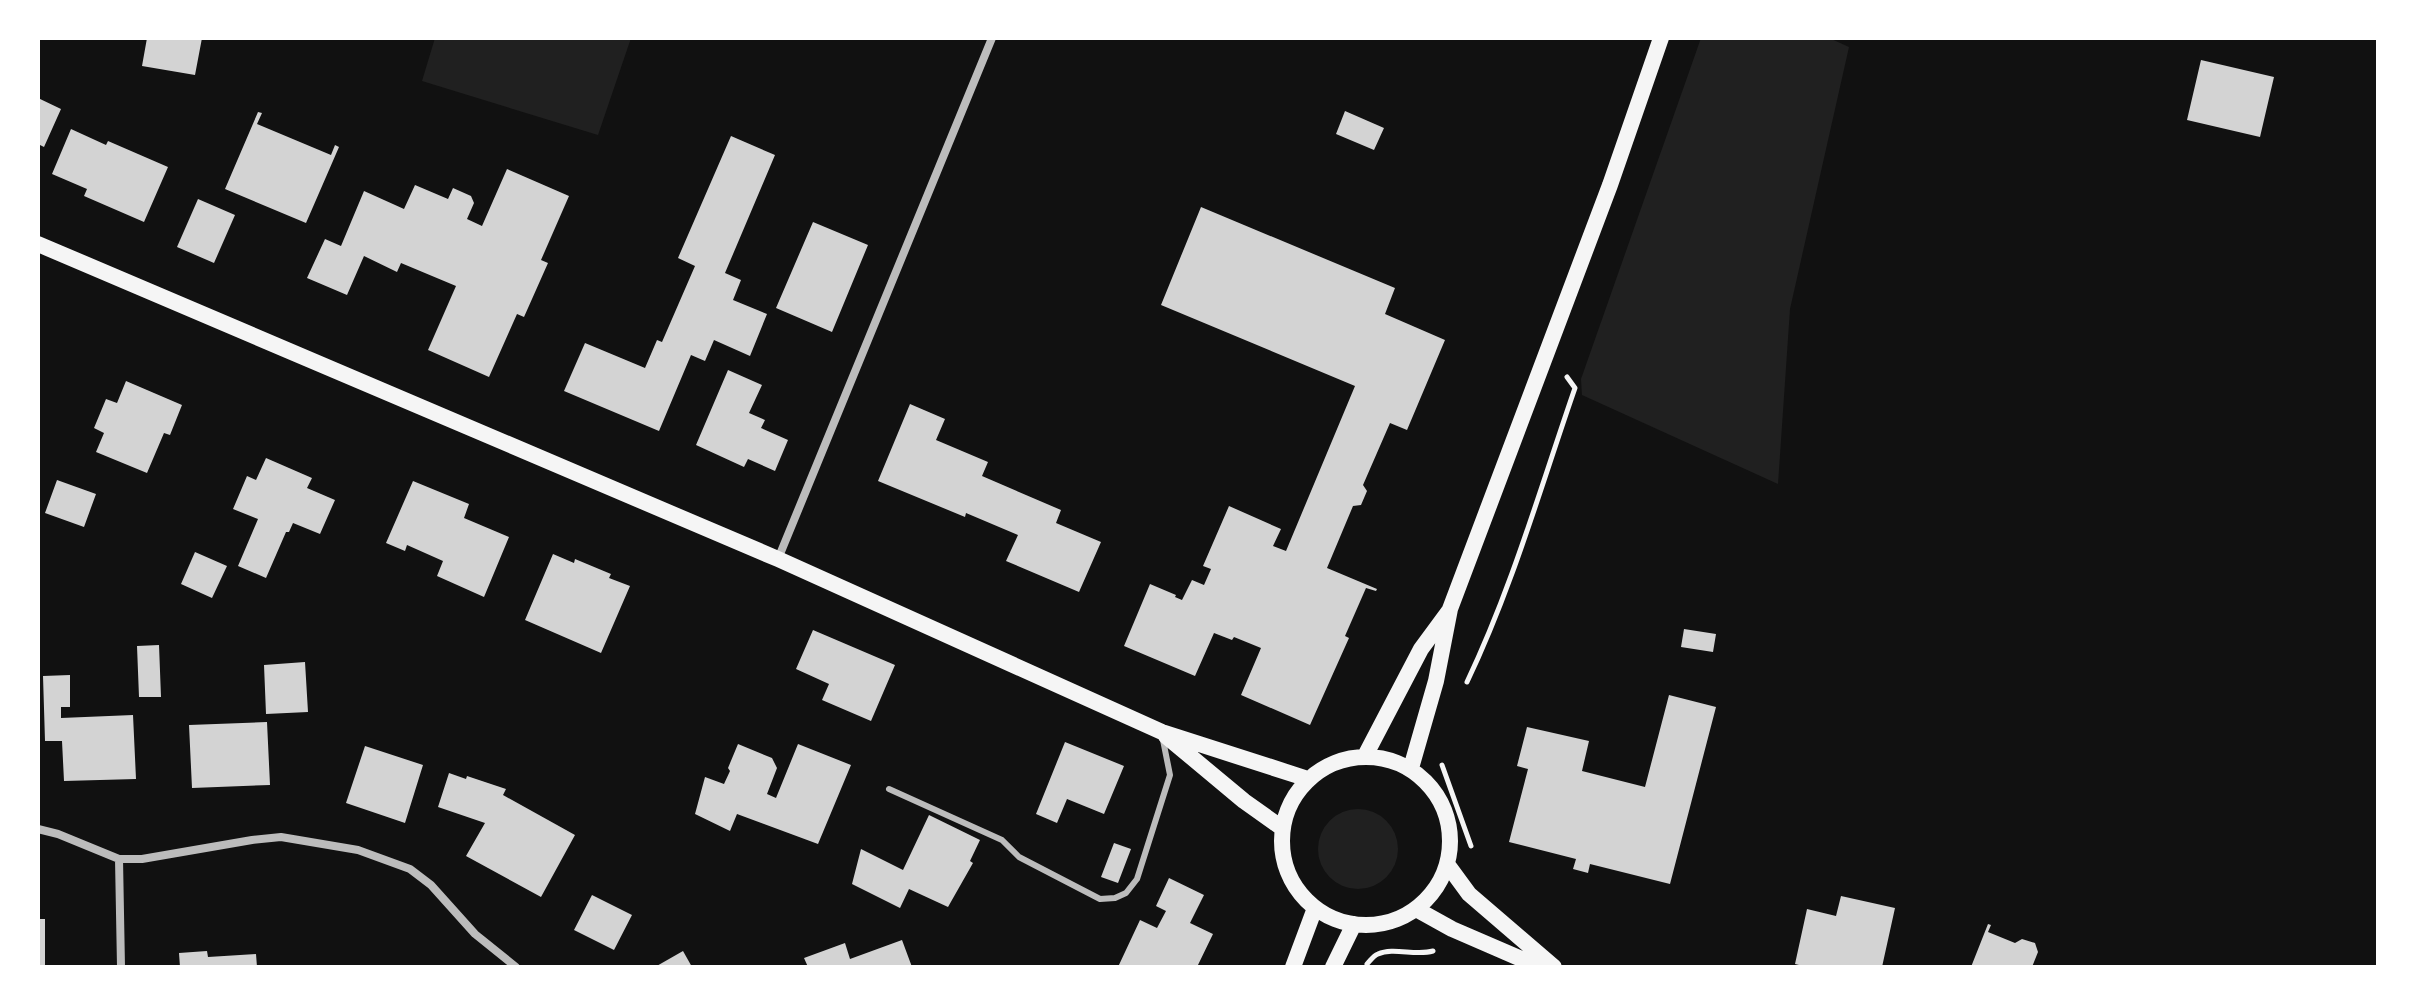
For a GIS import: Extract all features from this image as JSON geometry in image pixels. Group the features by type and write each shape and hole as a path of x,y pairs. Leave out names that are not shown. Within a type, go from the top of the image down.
{"main road":[{"path":"1411,768 1436,681 1450,609 1610,185 1661,38"},
{"path":"38,244 778,559 1162,732 1308,779"},
{"path":"1365,756 1421,649 1450,609"},
{"path":"1162,732 1244,801 1282,828"},
{"path":"1365,756 1389,759 1411,768 1431,787 1445,811 1451,837 1447,864 1436,889 1416,909 1397,919 1376,925 1333,919 1315,908 1295,886 1283,858 1282,828 1290,801 1308,779 1334,762 1365,756"},
{"path":"1447,864 1469,894 1554,967"},
{"path":"1293,967 1315,908"},
{"path":"1416,909 1452,929 1540,967"},
{"path":"1333,967 1354,924"}],"street":[{"path":"778,559 992,38"},
{"path":"38,829 119,859 142,859 281,837 358,850 410,869 431,885 475,934 516,967"},
{"path":"119,859 121,967"}],"lane":[{"path":"889,789 1002,840 1019,857 1100,899 1115,898 1126,893 1137,879 1170,775 1162,732"}],"shaded area":[{"path":"435,38 631,38 598,135 422,81"},
{"path":"1701,38 1829,38 1849,47 1790,309 1778,484 1582,395 1581,379"},
{"path":"1358,809 1373,812 1386,821 1395,834 1398,849 1395,864 1386,877 1373,886 1358,889 1343,886 1330,877 1321,864 1318,849 1321,834 1330,821 1343,812"}],"building":[{"path":"147,38 202,38 195,75 142,66"},
{"path":"2201,60 2274,77 2260,137 2187,120"},
{"path":"38,98 61,109 44,147 38,144"},
{"path":"1345,111 1384,128 1374,150 1336,134"},
{"path":"258,112 262,113 257,124 331,155 335,145 339,147 306,223 225,189"},
{"path":"71,129 168,167 144,222 84,196 87,189 52,174"},
{"path":"731,136 775,155 725,273 741,280 733,300 767,314 750,356 714,340 705,361 691,355 659,431 564,391 585,343 645,368 657,340 662,342 695,266 678,258"},
{"path":"507,169 569,196 541,260 548,263 524,317 517,314 489,377 428,350 456,286 401,263 397,272 364,256 347,295 307,278 325,239 341,246 364,191 404,209 415,185 448,199 453,188 471,196 474,203 467,219 482,226"},
{"path":"198,199 235,215 214,263 177,247"},
{"path":"1201,207 1395,288 1385,314 1445,340 1407,430 1390,423 1363,485 1367,491 1361,505 1353,506 1327,568 1377,589 1366,588 1345,636 1349,638 1310,725 1241,695 1261,648 1214,633 1195,676 1124,646 1150,584 1182,600 1192,580 1204,585 1211,569 1203,566 1229,506 1281,529 1273,546 1286,551 1355,386 1161,305"},
{"path":"813,222 868,245 832,332 776,308"},
{"path":"728,370 762,385 749,413 765,420 761,428 788,440 775,471 748,459 744,467 696,445"},
{"path":"126,381 182,405 170,435 164,433 147,473 96,452 104,433 94,428 106,399 117,403"},
{"path":"910,404 945,419 936,440 988,462 982,476 1061,510 1056,523 1101,542 1079,592 1006,561 1018,535 878,481"},
{"path":"266,458 312,478 307,488 335,500 320,534 293,523 266,578 238,566 258,519 233,509 247,476 256,480"},
{"path":"57,480 96,494 84,527 45,513"},
{"path":"413,481 469,504 464,518 509,537 484,597 437,576 443,561 407,545 405,551 386,543"},
{"path":"195,552 227,566 212,598 181,584"},
{"path":"553,554 574,563 575,559 630,586 601,653 525,620"},
{"path":"1684,629 1716,634 1713,652 1681,647"},
{"path":"813,630 895,665 871,721 822,700 829,684 796,669"},
{"path":"159,645 161,697 139,697 137,646"},
{"path":"305,662 308,712 266,714 264,665"},
{"path":"70,675 70,707 61,707 61,718 133,715 136,779 64,781 62,741 45,741 43,676"},
{"path":"1669,695 1716,707 1670,884 1590,864 1588,873 1573,869 1576,859 1509,842 1528,769 1517,766 1527,727 1589,741 1582,771 1645,787"},
{"path":"267,722 270,785 192,788 189,725"},
{"path":"1065,742 1124,766 1104,814 1067,799 1057,823 1036,814"},
{"path":"738,744 772,758 777,768 767,794 776,798 798,744 851,765 818,844 737,814 730,831 695,814 705,777 724,784"},
{"path":"365,746 423,765 405,823 346,803"},
{"path":"449,773 506,789 503,795 575,835 541,897 466,856 485,823 438,807"},
{"path":"929,815 980,840 970,861 973,863 948,907 909,889 900,908 852,884 861,849 903,870"},
{"path":"1114,843 1131,849 1118,883 1101,877"},
{"path":"1169,878 1204,895 1190,923 1213,934 1197,967 1118,967 1140,920 1157,928 1166,911 1156,906"},
{"path":"592,895 632,915 614,950 574,930"},
{"path":"1841,896 1895,908 1882,967 1807,967 1795,964 1807,909 1836,916"},
{"path":"38,919 45,919 45,967 38,967"},
{"path":"1988,924 1991,925 1988,932 2015,943 2022,939 2035,943 2038,952 2032,967 1971,967"},
{"path":"902,940 912,967 808,967 804,958 845,943 850,959"},
{"path":"207,951 208,957 256,954 257,967 180,967 179,953"},
{"path":"683,951 692,967 655,967"}]}
